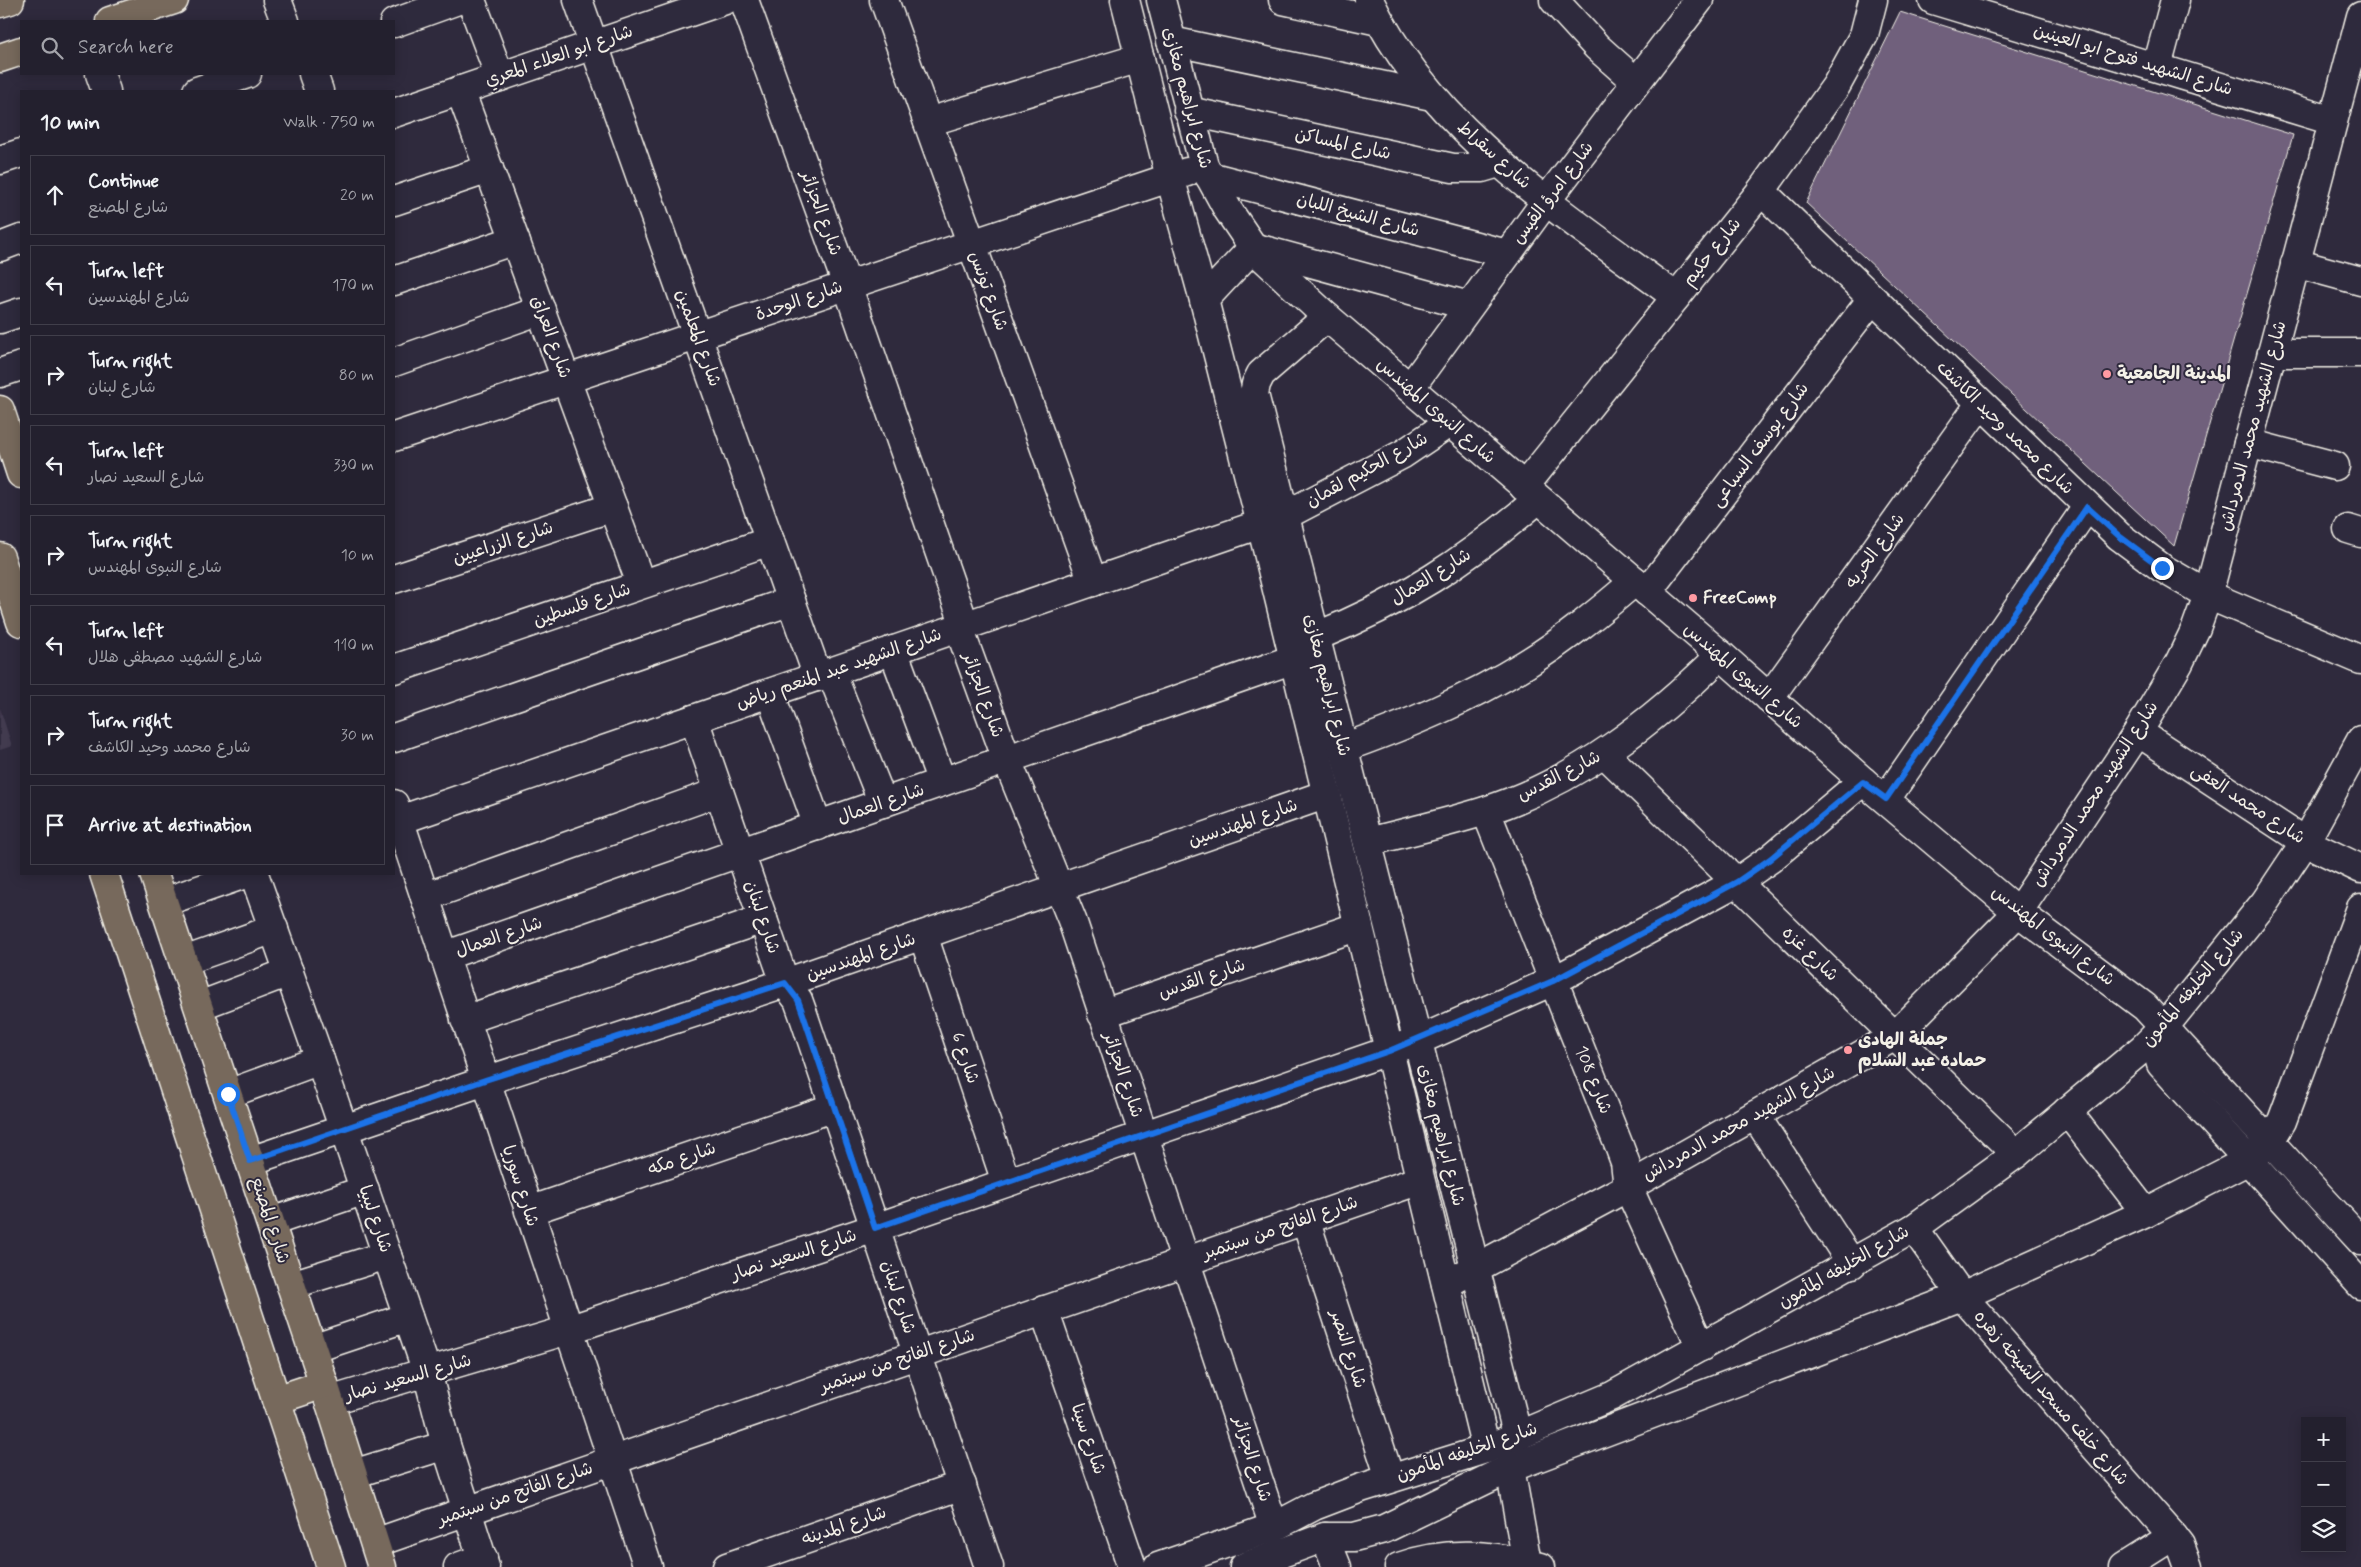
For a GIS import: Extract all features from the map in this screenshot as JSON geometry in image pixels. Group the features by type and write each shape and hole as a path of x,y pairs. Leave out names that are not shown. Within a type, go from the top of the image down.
{"main road":[{"path":"0,3 10,0"},
{"path":"113,20 174,0"},
{"path":"0,58 20,51"},
{"path":"10,424 14,472"},
{"path":"0,557 20,613"},
{"path":"104,875 331,1567"},
{"name":"شارع المصنع","path":"154,875 312,1348 378,1555"},
{"path":"276,1400 326,1393"}],"street":[{"path":"277,0 285,20"},
{"path":"395,23 458,0"},
{"path":"471,0 500,76"},
{"name":"شارع المعلمين","path":"578,0 791,601 883,803"},
{"name":"شارع ابو العلاء المعري","path":"395,113 724,0"},
{"name":"شارع الجزائر","path":"744,0 847,285 1007,760 1072,920 1274,1527"},
{"name":"شارع تونس","path":"884,0 1092,582"},
{"name":"شارع ابراهيم مغازى","path":"1125,0 1170,178 1204,300 1272,520 1309,649 1343,748 1518,1437"},
{"name":"شارع ابراهيم مغازى","path":"1161,0 1188,111 1206,171 1228,210 1255,250 1327,317 1261,374 1256,384 1254,394 1272,520"},
{"path":"1284,0 1374,10"},
{"path":"1554,0 1597,47 1636,82"},
{"name":"شارع امرؤ القيس","path":"1410,388 1546,200 1699,0"},
{"name":"شارع حكيم","path":"1531,494 1676,297 1761,191 1836,86 1864,34 1873,0"},
{"name":"شارع الشهيد فتوح ابو العينين","path":"1933,0 2004,10 2157,68 2333,121"},
{"path":"2157,68 2175,0"},
{"name":"شارع سقراط","path":"1374,10 1432,96 1499,163 1676,297"},
{"name":"شارع الشهيد محمد الدمرداش","path":"1446,1284 1628,1187 1895,1036 2018,912 2138,732 2192,636 2208,595 2333,121 2355,66 2361,16"},
{"path":"1171,41 1432,96"},
{"path":"928,122 1140,58"},
{"path":"100,75 106,90"},
{"path":"200,90 244,75"},
{"path":"313,75 319,90"},
{"name":"شارع العراق","path":"460,90 641,584"},
{"name":"شارع المساكن","path":"1188,111 1453,168 1482,168 1499,163"},
{"path":"0,160 20,152"},
{"path":"395,201 488,169"},
{"name":"شارع الوحدة","path":"395,436 1170,178 1206,171"},
{"name":"شارع الشيخ اللبان","path":"1206,171 1507,254"},
{"name":"شارع محمد وحيد الكاشف","path":"1761,191 2119,536 2162,568 2208,595 2361,660"},
{"path":"0,246 20,239"},
{"path":"395,282 515,240"},
{"path":"1204,300 1246,255 1255,250 1266,250 1469,306"},
{"path":"2295,263 2361,281"},
{"name":"شارع يوسف السباعى","path":"1641,587 1872,298"},
{"path":"395,362 541,310"},
{"path":"0,320 20,312"},
{"name":"شارع النبوى المهندس","path":"1327,317 1531,494 1721,655 1863,782 1886,799 2018,912 2145,1007 2165,1026 2361,1241"},
{"path":"2272,353 2361,353"},
{"path":"0,373 20,366"},
{"name":"شارع الحريه","path":"1769,698 1980,404"},
{"name":"شارع الحكيم لقمان","path":"1272,520 1404,454 1450,423"},
{"path":"2248,443 2335,466"},
{"name":"شارع العمال","path":"444,956 1007,760 1309,649 1410,593 1496,535 1531,494"},
{"name":"شارع الزراعيين","path":"395,579 613,507"},
{"path":"1886,799 2087,507"},
{"name":"شارع الشهيد عبد المنعم رياض","path":"396,816 694,719 1272,520"},
{"name":"شارع فلسطين","path":"395,669 770,541"},
{"path":"1343,748 1407,725 1468,697 1518,668 1641,587"},
{"path":"395,738 791,601"},
{"name":"شارع ابراهيم مغازى","path":"1309,649 1327,794 1486,1449"},
{"path":"893,650 942,782"},
{"name":"شارع القدس","path":"1368,842 1486,811 1526,795 1604,753 1643,726 1684,692 1721,655"},
{"path":"770,693 818,826"},
{"name":"شارع لبنان","path":"694,719 785,983 798,1000 803,1014 989,1567"},
{"name":"شارع محمد العفى","path":"2138,732 2305,842 2361,868"},
{"name":"شارع الخليفه المأمون","path":"1158,1567 1274,1527 1314,1506 1361,1488 1486,1449 1518,1437 1612,1396 1914,1228 2016,1154 2066,1110 2143,1048 2165,1026 2265,902 2305,842 2361,740"},
{"name":"شارع غزه","path":"1604,753 2016,1154"},
{"name":"شارع السعيد نصار","path":"326,1393 427,1372 568,1330 875,1228 1417,1041 1553,981 1737,882 1770,859 1863,782"},
{"path":"424,897 719,792"},
{"name":"شارع المهندسين","path":"250,1161 485,1080 785,983 1327,794"},
{"name":"شارع 108","path":"1486,811 1625,1162 1628,1187 1701,1347"},
{"name":"شارع سوريا","path":"396,816 648,1567"},
{"path":"164,902 242,875"},
{"name":"شارع ليبيا","path":"254,875 344,1128 427,1372 446,1445 467,1511 475,1564"},
{"name":"شارع الخليفه المأمون","path":"1244,1567 1325,1537 1354,1537 1384,1529 1510,1468 1962,1296 2146,1213 2247,1161 2270,1141 2282,1121 2361,908"},
{"path":"465,1020 763,919"},
{"name":"شارع القدس","path":"1102,1014 1359,926"},
{"path":"184,961 274,929"},
{"name":"شارع 6","path":"923,935 1006,1182"},
{"path":"198,1006 289,972"},
{"path":"2165,1026 2158,1040 2157,1048 2161,1064 2361,1285"},
{"path":"228,1094 320,1060"},
{"name":"شارع مكه","path":"528,1211 835,1107"},
{"path":"2066,1110 2146,1213"},
{"path":"1755,1115 1852,1264"},
{"name":"شارع الفاتح من سبتمبر","path":"378,1555 467,1511 1420,1180"},
{"path":"270,1222 365,1190"},
{"name":"شارع النصر","path":"1305,1219 1390,1478"},
{"name":"شارع خلف مسجد الشيخه زهره","path":"1914,1228 1962,1296 2173,1536 2180,1545 2188,1567"},
{"path":"291,1285 387,1255"},
{"name":"شارع سينا","path":"1044,1310 1132,1567"},
{"path":"312,1348 408,1317"},
{"path":"353,1474 446,1445"},
{"path":"1398,1567 1415,1561 1452,1555 1490,1556 1534,1565 1510,1468"},
{"name":"شارع المدينه","path":"727,1567 962,1485"},
{"path":"1361,1488 1356,1503 1360,1515 1369,1525 1384,1529"},
{"path":"2124,1567 2173,1536"},
{"path":"1325,1537 1337,1567"}],"shaded area":[{"path":"0,708 12,746 0,750"}],"building":[{"name":"المدينة الجامعية","path":"1900,12 2293,135 2174,546 1806,203"}],"place":[{"name":"المدينة الجامعية","path":"2107,374"},
{"name":"FreeComp","path":"1693,598"},
{"name":"جملة الهادى حماده عبد السلام","path":"1848,1050"}],"route":[{"path":"228,1094 250,1161 485,1080 785,983 798,1000 875,1228 1417,1041 1553,981 1737,882 1770,859 1863,782 1886,799 2087,507 2119,536 2162,568"}]}
